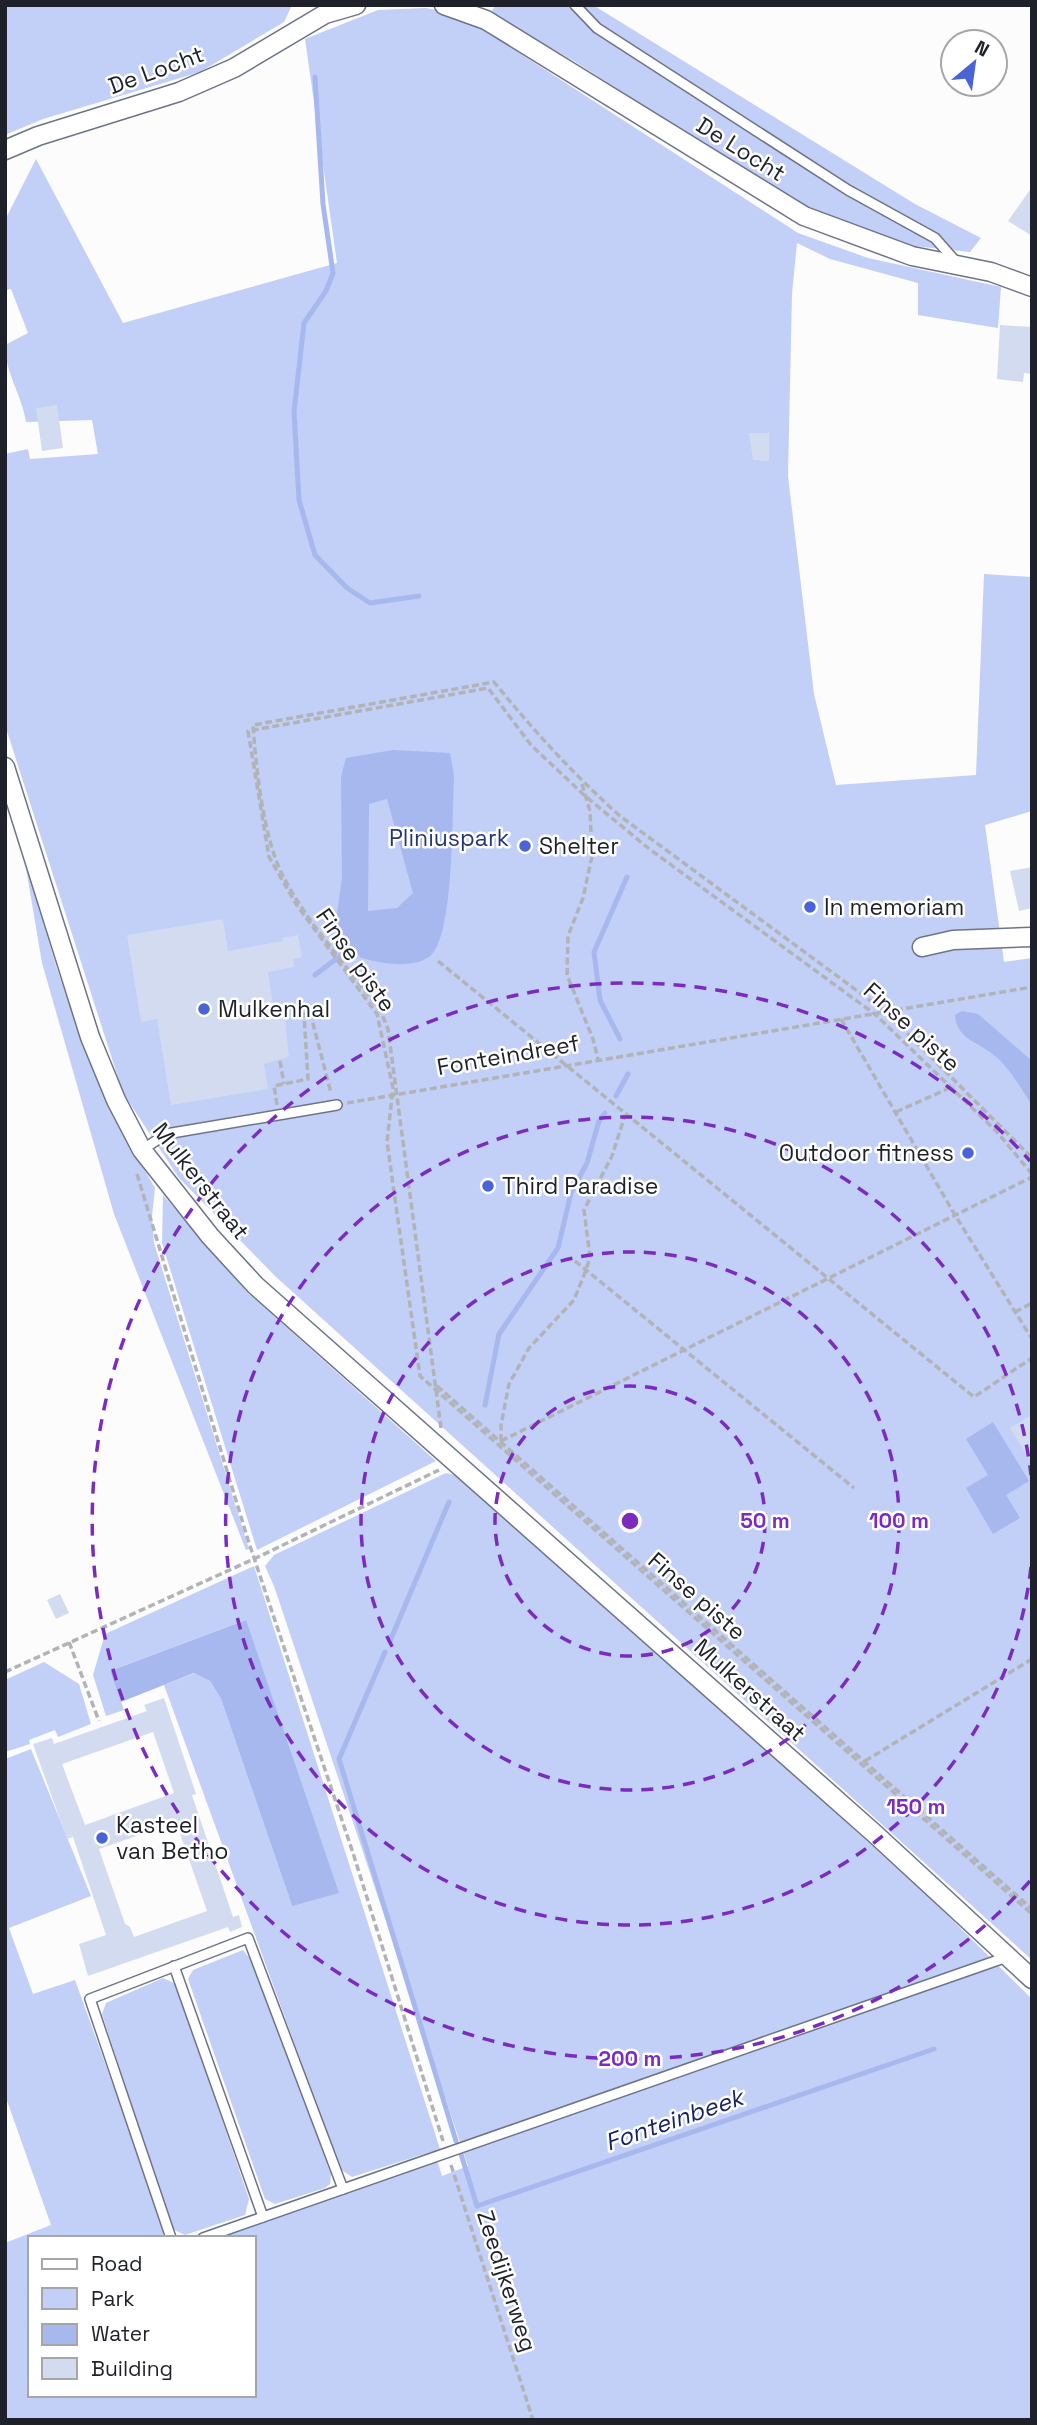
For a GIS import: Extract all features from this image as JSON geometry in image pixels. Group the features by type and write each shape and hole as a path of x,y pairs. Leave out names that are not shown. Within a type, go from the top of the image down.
{"street":[{"name":"De Locht","path":"5,150 38,136 179,92 234,68 322,10 356,5"},
{"name":"De Locht","path":"444,5 486,20 804,216 912,257 991,272 1032,287"},
{"name":"Mulkerstraat","path":"5,767 90,1037 116,1100 142,1150 210,1236 255,1285 450,1456 1032,1979"},
{"path":"922,947 953,940 1032,937"}],"lane":[{"path":"575,5 597,28 848,190 934,238 961,267"},
{"path":"142,1150 166,1134 336,1105"},
{"path":"170,2236 90,1999 248,1938 343,2189"},
{"path":"209,2236 1009,1957"},
{"path":"174,1966 263,2217"}],"path":[{"path":"5,1672 256,1558 450,1456 437,1386 388,1029 381,1012 292,891 272,850 253,725 495,682 554,754 582,782 631,824 886,1012 1032,1158"},
{"name":"Finse piste","path":"1032,1175 997,1132 876,1014 648,848 531,745 488,688 248,731 270,856 296,904 377,1014 383,1032 391,1096 387,1142 420,1376 1032,1912"},
{"path":"582,782 590,811 592,856 583,898 568,936 567,975 593,1039 598,1059"},
{"path":"438,961 974,1397 1032,1359"},
{"name":"Fonteindreef","path":"336,1105 1032,987"},
{"path":"275,1098 274,1086 308,1079 304,1014 310,1012 336,1105"},
{"path":"841,1019 955,1215 1032,1339"},
{"path":"280,1061 284,1084"},
{"path":"896,1112 958,1083"},
{"path":"501,1441 501,1425 509,1384 529,1348 574,1300 586,1270 590,1257 584,1210 612,1156 626,1114"},
{"name":"Zeedijkerweg","path":"142,1150 134,1164 256,1558 533,2420"},
{"path":"501,1441 1032,1175"},
{"path":"575,1261 854,1488"},
{"path":"1015,1312 1032,1303"},
{"path":"437,1386 865,1761 1032,1912"},
{"path":"69,1642 99,1721"},
{"path":"865,1761 1032,1659"}],"green space":[{"path":"5,5 292,5 284,22 200,72 43,119 5,135"},
{"path":"495,5 593,5 915,204 981,238 970,252 904,245 819,218 574,61 491,14"},
{"name":"Pliniuspark","path":"426,8 462,16 798,233 868,258 1001,287 998,328 918,315 918,283 830,259 797,243 792,294 788,476 814,694 836,785 976,775 984,574 1032,577 1032,811 985,825 1004,962 1032,958 1032,1960 275,1276 179,1178 123,1093 5,725 5,454 28,449 30,459 98,454 92,420 26,422 8,365 5,345 28,333 11,289 5,290 5,220 36,159 123,323 337,263 305,39 378,10"},
{"path":"25,862 57,969 85,1049 118,1124 155,1188 152,1216 154,1243 249,1549 246,1550 114,1214 42,963"},
{"path":"163,1195 248,1293 436,1461 257,1550 162,1243"},
{"path":"446,1473 459,1476 923,1891 1032,1999 1032,2420 5,2420 5,2243 51,2225 5,2095 5,1759 31,1749 91,1896 9,1928 33,1994 75,1980 163,2224 163,2236 28,2236 28,2397 256,2397 256,2236 220,2236 437,2160 442,2176 468,2166 274,1586 265,1566 274,1555"},
{"path":"254,1566 440,2149 352,2177 340,2169 164,1685 195,1673 210,1681 221,1699 292,1906 246,1620 110,1671 124,1710 106,1716 93,1675 105,1634"},
{"path":"44,1662 79,1684 91,1724 58,1737 55,1730 29,1740 30,1744 5,1752 5,1680"},
{"path":"243,1950 255,1965 331,2174 330,2184 325,2188 275,2204 265,2199 188,1979 193,1970"},
{"path":"163,1978 176,1984 249,2199 245,2215 185,2235 172,2229 102,2014 106,2003"}],"water":[{"path":"393,750 450,753 454,776 448,895 440,939 433,953 426,959 398,964 361,958 347,942 336,921 342,877 341,777 346,758","holes":["387,799 413,893 397,908 368,911 369,804"]},
{"path":"962,1011 978,1014 1032,1061 1032,1105 1000,1061 959,1030 955,1015"},
{"path":"993,1422 1029,1481 1006,1495 1020,1518 993,1534 966,1488 988,1475 966,1439"},
{"path":"246,1620 339,1893 292,1906 221,1699 210,1681 194,1673 121,1702 110,1671"}],"building":[{"path":"1032,187 1032,236 1008,221"},
{"path":"1000,325 1032,327 1032,374 1024,373 1023,382 997,379"},
{"path":"57,405 63,448 42,451 36,408"},
{"path":"749,433 769,433 769,461 753,460"},
{"path":"1032,867 1032,908 1019,911 1010,871"},
{"name":"Mulkenhal","path":"223,919 228,951 283,941 282,938 298,935 302,957 293,959 294,967 268,972 274,1011 285,1018 289,1057 264,1064 268,1089 171,1105 157,1019 141,1022 127,935"},
{"path":"1032,1415 1032,1463 1010,1428"},
{"path":"60,1594 69,1613 56,1619 47,1600"},
{"name":"Kasteel van Betho","path":"164,1698 196,1794 192,1795 233,1917 239,1915 242,1927 230,1932 228,1927 88,1976 79,1944 106,1935 73,1837 67,1839 33,1744 52,1738 54,1744 147,1711 144,1705","holes":["153,1732 174,1793 85,1825 62,1764","176,1822 207,1911 134,1937 130,1927 125,1924 99,1849"]}],"waterway":[{"path":"315,77 323,204 333,273 326,291 304,323 294,412 299,500 315,555 347,588 370,603 419,596"},
{"name":"Fonteinbeek","path":"620,1039 600,1000 594,952 627,877"},
{"path":"315,975 352,947"},
{"name":"Fonteinbeek","path":"616,1096 628,1074"},
{"name":"Fonteinbeek","path":"485,1405 499,1334 558,1248 571,1193 587,1163 599,1121 605,1113"},
{"name":"Fonteinbeek","path":"390,1641 449,1502"},
{"name":"Fonteinbeek","path":"385,1652 339,1759 456,2141"},
{"name":"Fonteinbeek","path":"461,2154 477,2206 934,2049"}],"place":[{"name":"Shelter","path":"525,846"},
{"name":"In memoriam","path":"810,907"},
{"name":"Mulkenhal","path":"204,1009"},
{"name":"Outdoor fitness","path":"968,1153"},
{"name":"Third Paradise","path":"488,1186"},
{"name":"Kasteel van Betho","path":"102,1838"}]}
